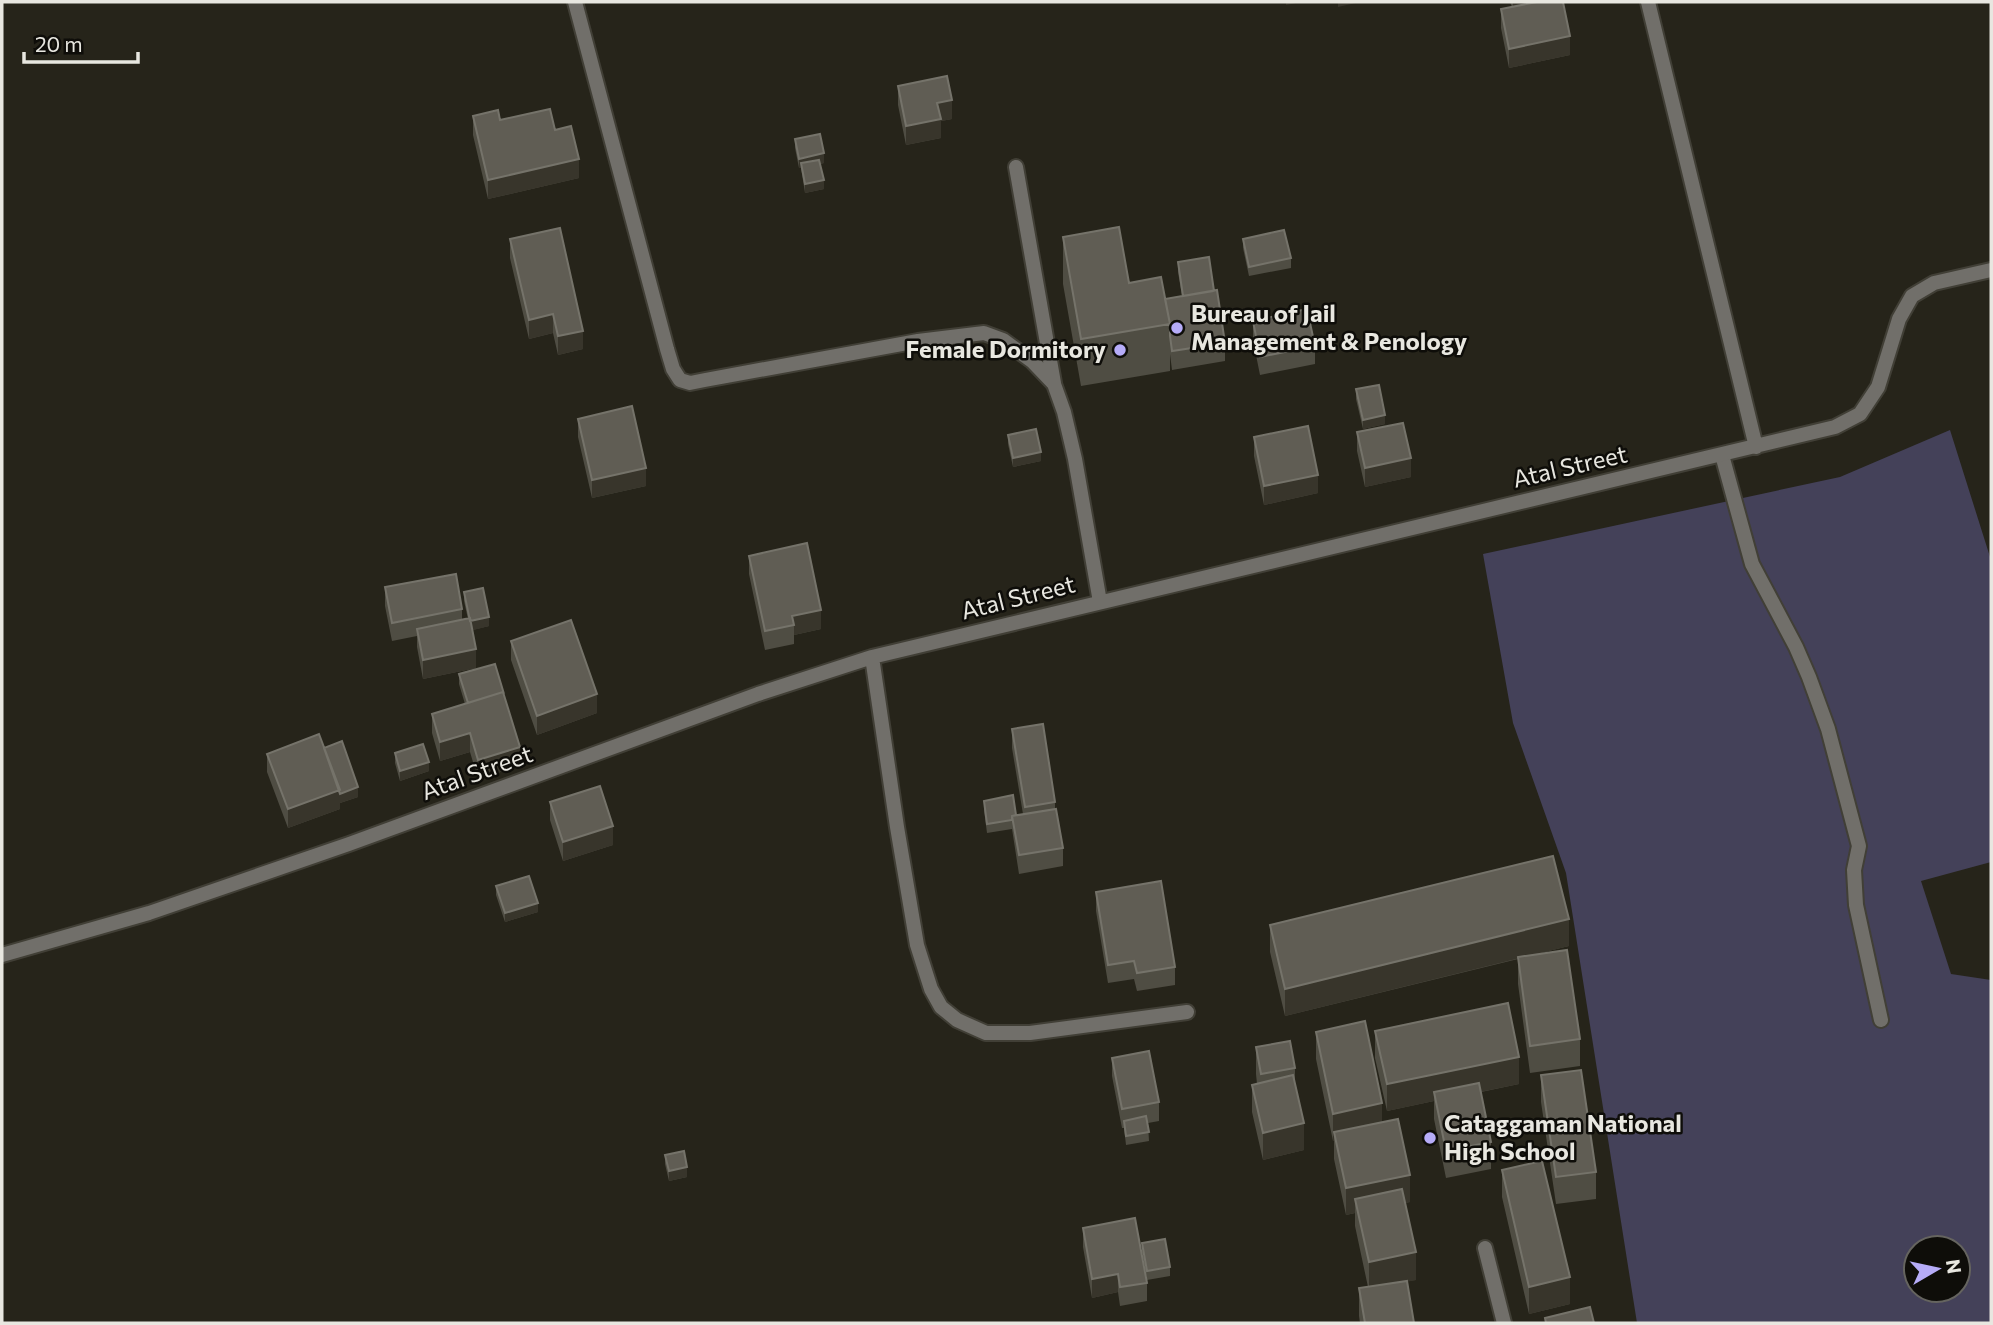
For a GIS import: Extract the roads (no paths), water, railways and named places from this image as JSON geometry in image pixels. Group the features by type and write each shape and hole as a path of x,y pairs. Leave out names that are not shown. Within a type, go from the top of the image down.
{"street":[{"path":"575,2 667,349 673,369 680,380 690,383 918,341 984,333 1003,340 1032,361 1054,384"},
{"path":"1647,2 1756,447"},
{"path":"1016,167 1054,384 1075,459 1100,602"},
{"name":"Atal Street","path":"2,955 149,913 349,844 758,694 872,657 1835,427 1860,414 1878,387 1899,319 1912,296 1934,283 1991,270"},
{"path":"1722,455 1752,564 1796,647 1828,729 1858,846 1854,870 1856,905 1881,1020"},
{"path":"872,657 917,945 930,989 940,1007 957,1020 986,1033 1031,1033 1187,1012"},
{"path":"1485,1248 1504,1323"}],"place":[{"name":"Bureau of Jail Management & Penology","path":"1177,328"},
{"name":"Female Dormitory","path":"1120,350"},
{"name":"Cataggaman National High School","path":"1430,1138"}]}
